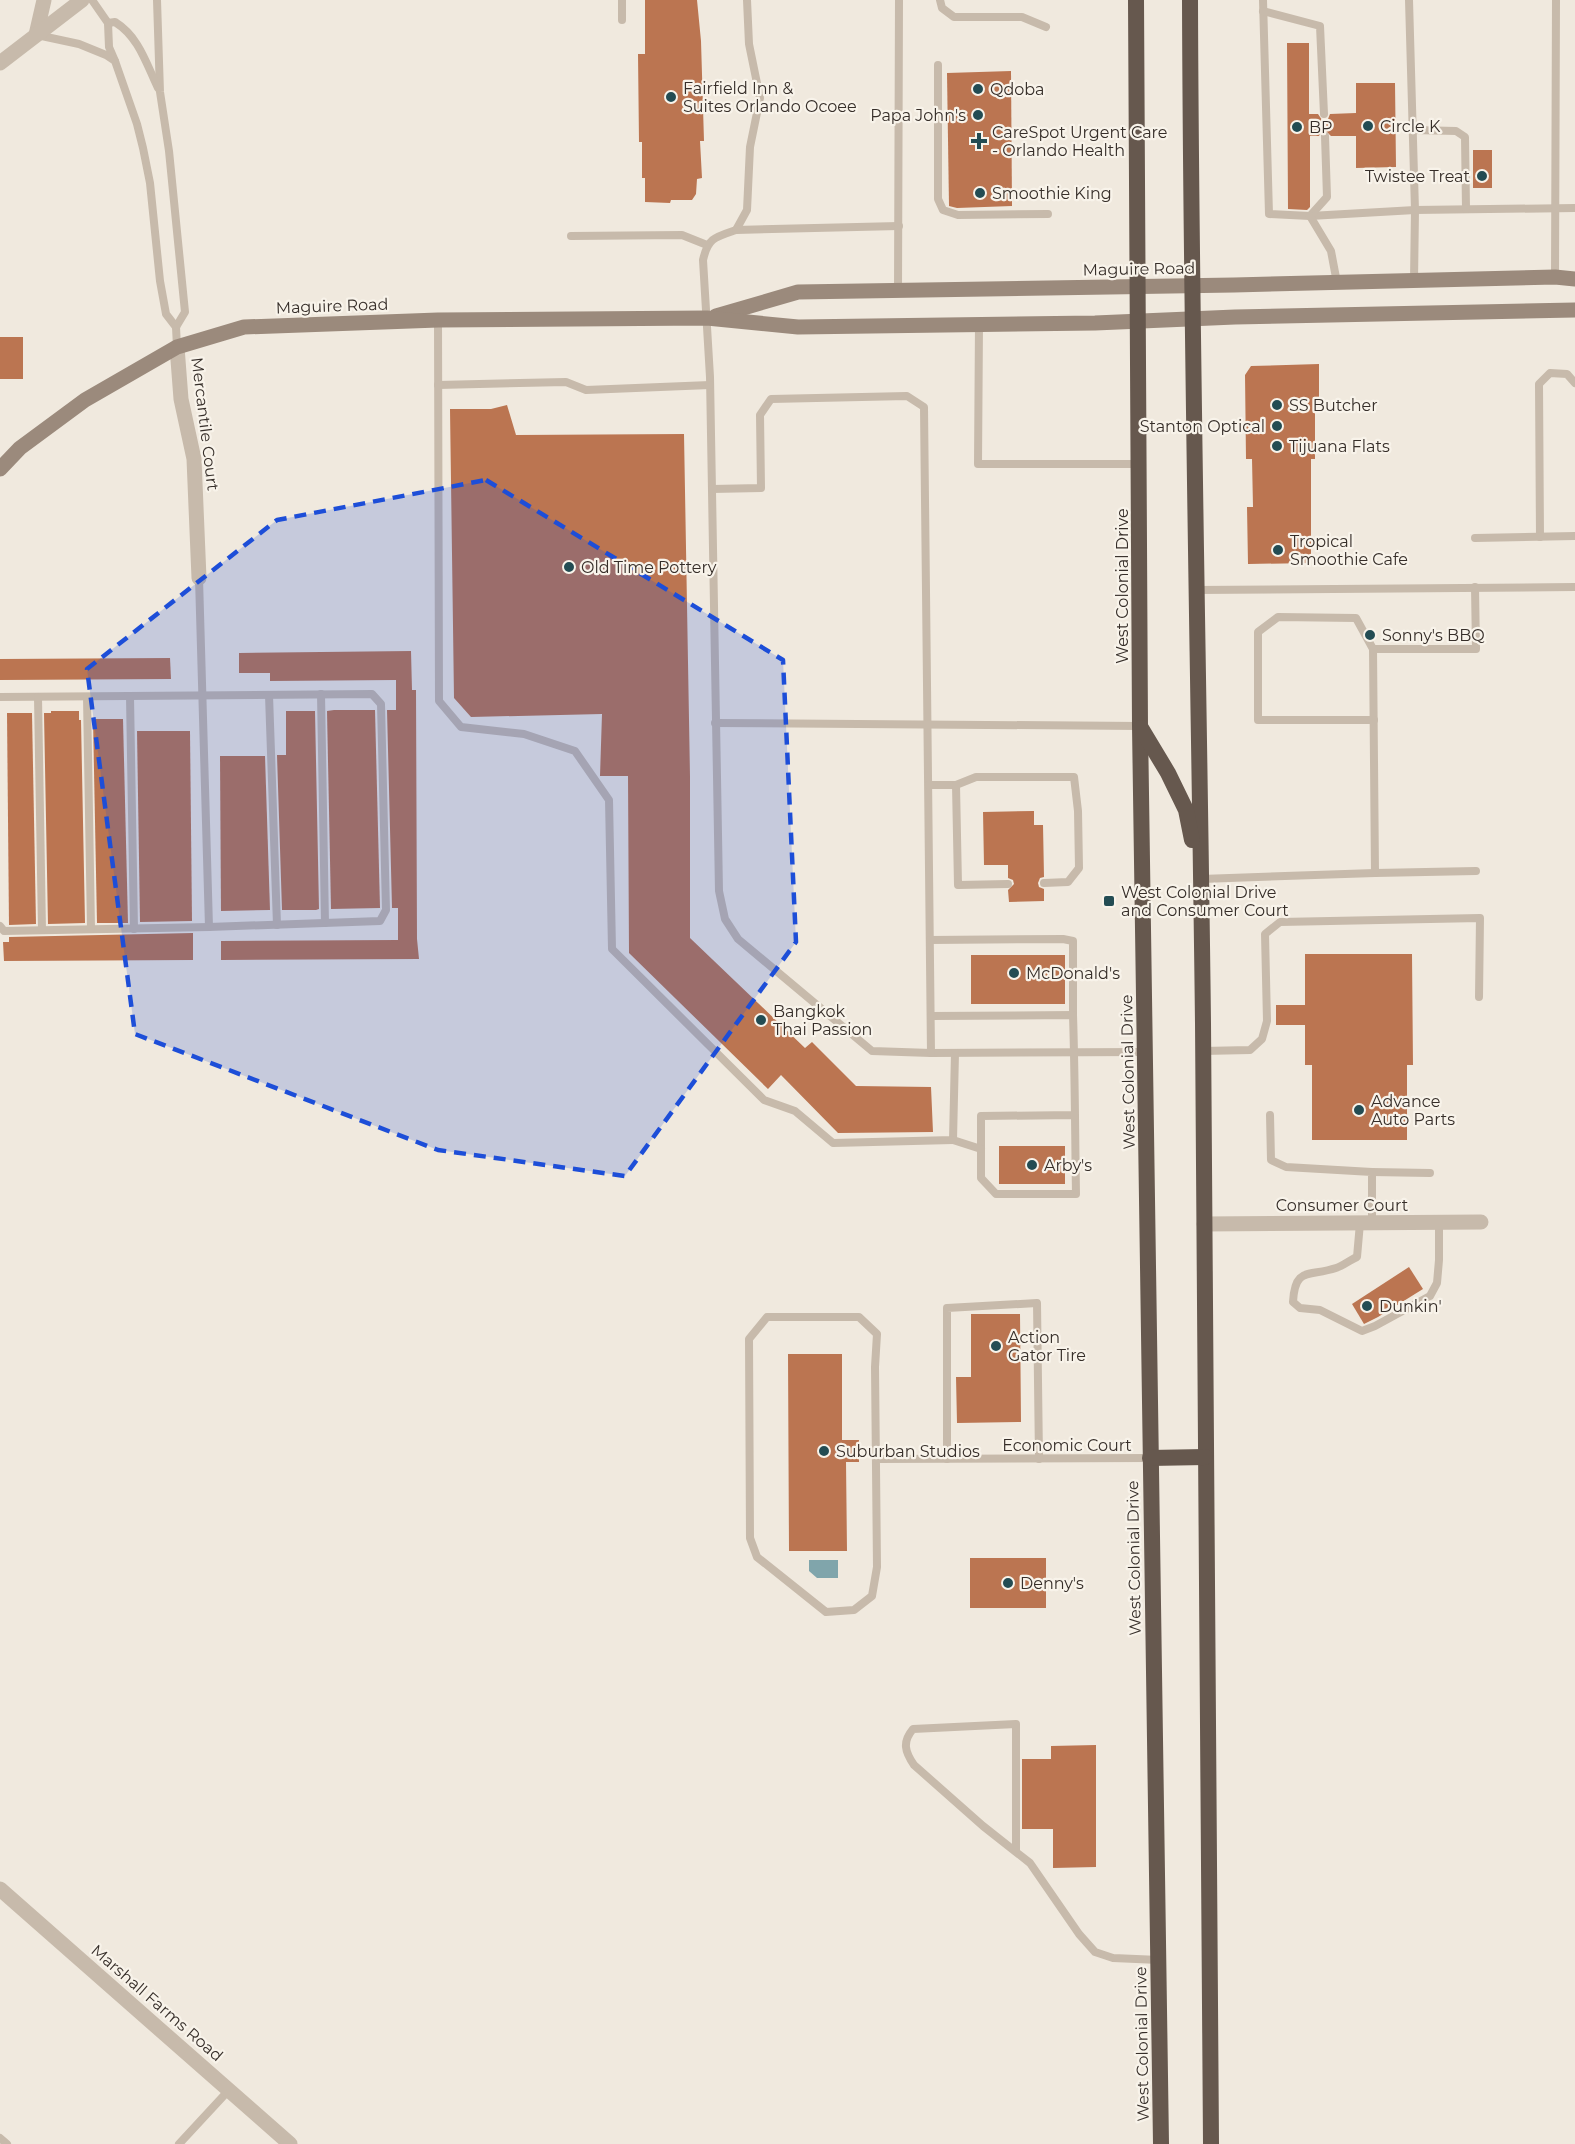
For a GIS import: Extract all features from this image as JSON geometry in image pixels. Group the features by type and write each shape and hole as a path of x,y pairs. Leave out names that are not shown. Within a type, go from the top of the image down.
{"highway":[{"name":"West Colonial Drive","path":"1136,0 1140,726 1161,2144"},
{"path":"1190,0 1203,1051 1211,2144"},
{"path":"1140,726 1168,772 1186,810 1201,879"},
{"path":"1150,1458 1205,1457"}],"main road":[{"name":"Maguire Road","path":"707,318 798,292 1192,286 1555,277 1575,279"},
{"name":"Maguire Road","path":"0,469 20,448 85,400 177,347 244,327 438,320 707,318 798,327 1095,323 1575,310"}],"street":[{"path":"36,35 44,0"},
{"path":"0,63 82,0"},
{"name":"Mercantile Court","path":"177,347 181,399 194,459 199,578"},
{"name":"Consumer Court","path":"1204,1224 1481,1222"},
{"name":"Marshall Farms Road","path":"0,1888 290,2144"}],"lane":[{"path":"92,0 108,23 109,47 137,124 150,183 160,280 166,314 177,327"},
{"path":"157,0 160,92 169,151 184,312 177,327 177,347"},
{"path":"622,0 622,20"},
{"path":"736,230 747,210 750,147 760,98 749,44 747,0"},
{"path":"898,291 899,0"},
{"path":"940,0 942,8 954,17 1022,17 1046,27"},
{"path":"1263,0 1269,214 1310,216 1415,210 1575,208"},
{"path":"1409,0 1415,210 1414,281"},
{"path":"1555,277 1556,0"},
{"path":"1263,10 1320,26 1324,114"},
{"path":"108,23 115,22 136,40 160,92"},
{"path":"36,35 79,44 115,61"},
{"path":"939,65 938,199 943,210 958,215 1048,214"},
{"path":"1413,130 1456,131 1465,137 1466,209"},
{"path":"1310,216 1327,197 1325,136"},
{"path":"1310,216 1331,251 1337,283"},
{"path":"899,226 736,230 719,235 707,245 703,260 710,385 719,891 725,919 738,939 862,1045 872,1051 884,1053 1145,1052"},
{"path":"572,237 682,235 707,245"},
{"path":"438,320 439,701 461,727 525,734 575,751 609,800 612,948 764,1100 795,1111 833,1143 953,1140 981,1149"},
{"path":"979,324 978,464 1140,464"},
{"path":"1540,537 1539,384 1550,374 1567,374 1575,383"},
{"path":"438,385 566,382 586,390 710,385"},
{"path":"712,489 761,488 760,415 771,399 907,396 924,407 931,1053"},
{"path":"1474,538 1575,536"},
{"path":"199,578 209,927"},
{"path":"1373,649 1476,649 1476,587"},
{"path":"1196,590 1575,587"},
{"path":"1374,720 1258,720 1258,632 1278,617 1356,618 1373,649 1374,720 1375,873"},
{"path":"321,694 325,923"},
{"path":"0,697 372,694 381,704 386,910 380,921 91,930 4,931 0,926"},
{"path":"269,695 277,925"},
{"path":"38,697 42,930"},
{"path":"87,697 91,930"},
{"path":"130,697 134,929"},
{"path":"715,723 1140,726"},
{"path":"929,785 956,785 976,777 1074,777 1078,811 1078,867 1068,882 1044,883"},
{"path":"956,785 958,885 1008,884"},
{"path":"1201,879 1476,872"},
{"path":"1203,1051 1250,1050 1262,1040 1267,1021 1265,934 1280,921 1480,918 1479,997"},
{"path":"930,940 1063,939 1073,941 1076,1194 996,1194 981,1179 981,1116 1075,1115"},
{"path":"931,1016 1073,1015"},
{"path":"953,1140 955,1053"},
{"path":"1270,1115 1271,1160 1286,1167 1430,1173"},
{"path":"1372,1172 1366,1223 1357,1257 1336,1268 1314,1272 1299,1278 1294,1285 1293,1302 1300,1308 1320,1310 1362,1331 1430,1296 1437,1283 1439,1222"},
{"path":"947,1459 947,1308 1037,1303 1039,1459"},
{"path":"767,1317 859,1317 877,1334 875,1367 877,1459 877,1567 872,1596 854,1610 826,1612 757,1557 750,1538 749,1338 767,1317"},
{"name":"Economic Court","path":"877,1459 1150,1458"},
{"path":"1016,1851 1016,1724 913,1729 906,1736 906,1746 914,1765 983,1826 1030,1863 1078,1934 1095,1952 1113,1958 1159,1960"},
{"path":"179,2144 229,2090"},
{"path":"0,2138 7,2144"}],"highlighted area":[{"path":"486,480 783,660 796,942 625,1176 438,1150 135,1034 87,669 277,520"}],"water":[{"path":"809,1560 838,1560 838,1578 817,1578 809,1571"}],"building":[{"name":"Fairfield Inn & Suites Orlando Ocoee","path":"645,0 697,0 701,41 704,141 700,141 702,178 697,179 696,194 692,200 671,200 670,203 645,202 642,142 639,142 638,54 645,54"},
{"path":"1287,43 1309,43 1309,114 1318,114 1322,120 1328,119 1330,114 1356,113 1356,83 1395,83 1396,167 1356,168 1356,136 1331,136 1325,130 1321,131 1319,136 1310,136 1310,207 1307,210 1288,209"},
{"path":"1011,71 1012,206 957,208 949,206 947,73"},
{"name":"Twistee Treat","path":"1473,150 1492,150 1492,188 1473,188"},
{"path":"0,337 23,337 23,379 0,379"},
{"path":"1319,364 1319,400 1315,400 1315,459 1311,459 1311,563 1248,564 1247,507 1253,507 1252,459 1246,459 1245,375 1251,366"},
{"name":"Old Time Pottery","path":"507,405 516,435 684,434 690,776 690,938 805,1048 812,1042 856,1086 931,1087 933,1132 838,1133 781,1075 768,1089 629,953 628,776 600,776 602,714 471,717 454,698 450,409 491,409"},
{"path":"411,651 412,690 416,690 419,959 221,960 221,941 398,940 398,908 392,908 387,710 396,710 396,680 270,681 270,673 239,673 239,653"},
{"path":"170,658 171,679 0,680 0,659"},
{"path":"375,710 380,908 331,909 327,711"},
{"path":"51,711 79,711 79,720 81,720 85,923 48,924 44,713 51,713"},
{"path":"286,711 315,711 319,909 316,910 282,910 277,755 286,755"},
{"path":"7,713 32,713 36,924 9,925"},
{"path":"93,719 123,719 128,923 97,923"},
{"path":"137,731 190,731 192,921 140,922"},
{"path":"220,756 265,756 270,910 221,911"},
{"path":"1034,811 1034,825 1043,825 1044,877 1040,878 1038,883 1039,887 1044,889 1044,901 1009,902 1008,890 1014,884 1013,880 1008,878 1008,865 984,865 983,812"},
{"path":"193,933 193,960 4,961 3,942 9,942 9,937"},
{"path":"1305,954 1412,954 1413,1065 1407,1065 1407,1140 1312,1140 1312,1065 1305,1065 1305,1025 1276,1025 1276,1005 1305,1005"},
{"path":"971,955 1065,955 1065,1004 971,1004"},
{"name":"Arby's","path":"999,1146 1065,1146 1065,1184 999,1184"},
{"path":"1409,1267 1423,1289 1364,1324 1352,1304"},
{"name":"Action Gator Tire","path":"971,1314 1020,1314 1021,1422 957,1423 956,1377 971,1377"},
{"name":"Suburban Studios","path":"788,1354 842,1354 842,1440 859,1440 859,1462 846,1462 847,1551 789,1551"},
{"name":"Denny's","path":"970,1558 1046,1558 1046,1608 970,1608"},
{"path":"1096,1745 1096,1867 1053,1868 1053,1829 1022,1829 1022,1759 1051,1759 1051,1746"}],"place":[{"name":"Qdoba","path":"978,89"},
{"name":"Fairfield Inn & Suites Orlando Ocoee","path":"671,97"},
{"name":"Papa John's","path":"978,115"},
{"name":"Circle K","path":"1368,126"},
{"name":"BP","path":"1297,127"},
{"name":"CareSpot Urgent Care - Orlando Health","path":"979,141"},
{"name":"Twistee Treat","path":"1482,176"},
{"name":"Smoothie King","path":"980,193"},
{"name":"SS Butcher","path":"1277,405"},
{"name":"Stanton Optical","path":"1277,426"},
{"name":"Tijuana Flats","path":"1277,446"},
{"name":"Tropical Smoothie Cafe","path":"1278,550"},
{"name":"Old Time Pottery","path":"569,567"},
{"name":"Sonny's BBQ","path":"1370,635"},
{"name":"West Colonial Drive and Consumer Court","path":"1109,901"},
{"name":"McDonald's","path":"1014,973"},
{"name":"Bangkok Thai Passion","path":"761,1020"},
{"name":"Advance Auto Parts","path":"1359,1110"},
{"name":"Arby's","path":"1032,1165"},
{"name":"Dunkin'","path":"1367,1306"},
{"name":"Action Gator Tire","path":"996,1346"},
{"name":"Suburban Studios","path":"824,1451"},
{"name":"Denny's","path":"1008,1583"}]}
